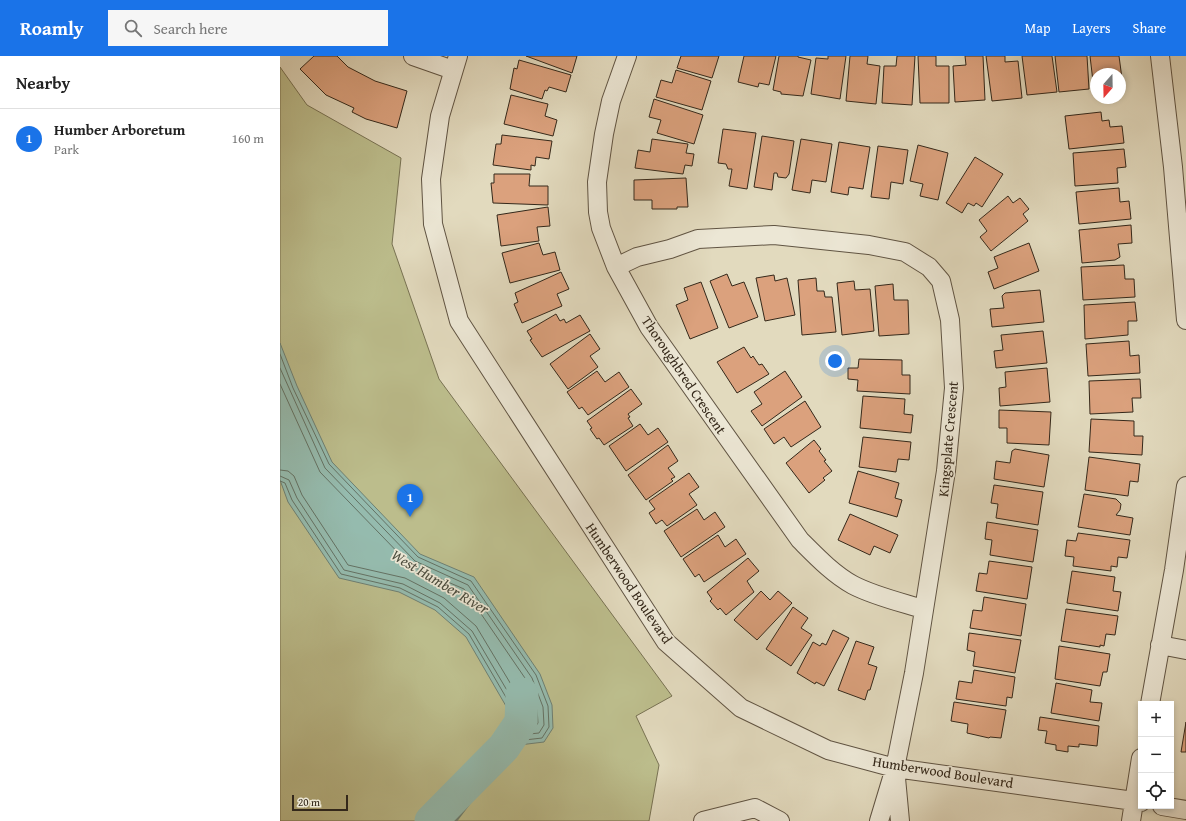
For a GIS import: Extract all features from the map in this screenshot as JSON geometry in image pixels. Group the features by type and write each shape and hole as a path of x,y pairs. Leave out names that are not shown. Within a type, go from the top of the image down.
{"street":[{"path":"413,56 456,63"},
{"name":"Thoroughbred Crescent","path":"627,56 611,101 597,182 598,212 601,228 616,267 649,327 800,540 827,566 852,584 923,609"},
{"path":"1160,56 1173,167 1186,320"},
{"name":"Humberwood Boulevard","path":"456,63 440,116 431,179 433,224 459,321 666,642 741,708 828,750 895,768 1137,802"},
{"name":"Kingsplate Crescent","path":"616,267 637,257 670,249 698,239 774,235 869,245 905,252 929,267 941,281 950,320 954,388 942,506 923,609 914,673 895,768"},
{"path":"1151,701 1174,570 1186,486"},
{"path":"1160,645 1186,650"},
{"path":"880,821 895,768"},
{"path":"895,768 900,821"},
{"path":"1131,821 1137,802 1140,773"},
{"path":"703,821 755,808 780,821"},
{"path":"1174,808 1186,810"}],"green space":[{"path":"280,67 307,105 401,158 392,244 439,379 672,696 636,716 659,765 649,821 280,821"}],"water":[{"path":"280,343 297,386 332,462 420,554 474,577 540,674 552,705 553,728 544,742 511,746 510,713 466,637 435,610 399,592 339,578 288,502 280,480"}],"building":[{"path":"314,56 337,56 348,67 375,81 407,91 397,128 366,119 352,112 354,108 326,95 300,69"},
{"path":"526,56 577,56 572,73"},
{"path":"681,56 719,56 712,78 677,68"},
{"path":"744,56 776,56 769,85 759,83 758,87 738,82"},
{"path":"779,56 798,56 811,60 803,96 781,94 781,92 773,90"},
{"path":"828,56 846,56 840,99 811,94 816,58 828,59"},
{"path":"850,56 868,56 867,64 880,66 876,104 846,101"},
{"path":"897,56 915,56 912,105 882,103 884,66 896,66"},
{"path":"918,56 936,56 936,66 949,66 949,103 920,103"},
{"path":"965,56 983,56 985,100 955,102 953,66 966,65"},
{"path":"986,56 1005,56 1005,62 1018,61 1022,98 992,101"},
{"path":"1022,56 1052,56 1057,92 1027,95"},
{"path":"1055,56 1087,56 1089,89 1059,92"},
{"path":"1090,56 1119,56 1121,68 1091,68"},
{"path":"519,60 571,75 566,92 549,87 547,91 545,90 542,99 510,89 514,68 517,69"},
{"path":"676,70 711,81 702,110 656,97 661,80 672,83"},
{"path":"511,95 548,104 545,116 557,120 553,136 504,124"},
{"path":"654,99 703,115 694,144 657,133 661,120 649,117"},
{"path":"1101,112 1102,121 1109,120 1110,127 1122,126 1124,143 1069,149 1065,116"},
{"path":"723,129 756,133 747,189 729,186 732,169 728,169 726,164 718,163"},
{"path":"502,135 552,141 549,159 536,157 535,166 531,165 531,170 493,165 496,144 501,144"},
{"path":"762,136 794,141 789,174 786,178 778,177 777,173 774,173 772,190 754,187"},
{"path":"652,139 688,144 686,153 694,154 692,166 685,165 683,174 635,168 638,150 650,152"},
{"path":"801,139 832,144 826,182 812,180 810,193 792,190"},
{"path":"839,142 870,147 863,189 849,187 848,195 831,192"},
{"path":"918,145 948,153 938,200 920,196 923,184 910,181"},
{"path":"878,146 908,150 903,184 891,182 889,199 871,197"},
{"path":"1124,149 1126,167 1117,168 1118,183 1075,186 1073,153"},
{"path":"975,157 1003,174 982,207 976,203 974,206 968,203 962,213 946,203"},
{"path":"494,174 530,174 529,186 548,186 548,205 493,203 491,183 494,183"},
{"path":"686,178 688,207 677,207 677,209 652,209 652,200 634,200 634,180"},
{"path":"1119,188 1120,202 1129,201 1131,219 1079,224 1076,192"},
{"path":"1008,196 1013,203 1020,198 1029,209 1023,214 1028,221 991,251 980,237 987,231 979,220"},
{"path":"548,207 550,226 537,227 539,241 501,246 497,215"},
{"path":"1131,225 1132,243 1118,244 1120,257 1115,260 1082,263 1079,230"},
{"path":"539,243 543,255 555,252 560,270 510,283 502,253"},
{"path":"1029,243 1039,271 994,289 988,272 998,268 994,257"},
{"path":"1124,265 1125,279 1134,279 1135,297 1083,300 1081,267"},
{"path":"561,272 569,289 557,294 562,306 522,323 514,304 518,302 515,293"},
{"path":"727,274 732,286 744,282 758,317 729,328 710,281"},
{"path":"774,275 775,281 787,278 795,315 765,321 756,278"},
{"path":"816,278 817,291 824,291 825,297 832,297 836,332 802,335 798,280"},
{"path":"854,281 855,290 870,289 874,331 842,335 837,283"},
{"path":"701,282 718,328 690,339 676,305 688,300 684,288"},
{"path":"893,284 894,300 908,300 909,334 879,336 875,286"},
{"path":"1040,290 1044,322 992,327 990,309 1004,308 1002,296 1005,293"},
{"path":"1135,302 1137,321 1128,321 1128,335 1085,339 1084,305"},
{"path":"556,314 560,321 564,319 566,323 580,315 590,331 542,357 530,340 532,339 527,331"},
{"path":"1043,331 1047,363 996,368 994,351 1003,350 1001,335"},
{"path":"590,334 600,349 590,356 598,367 568,389 550,364"},
{"path":"1129,341 1130,356 1139,355 1140,373 1088,376 1086,344"},
{"path":"744,347 751,358 753,356 759,365 762,364 769,374 737,393 717,362"},
{"path":"859,359 902,360 902,375 910,375 910,394 857,391 858,380 848,379 848,368 858,368"},
{"path":"1047,368 1050,402 1000,406 999,388 1006,387 1005,372"},
{"path":"597,371 605,382 619,372 629,387 588,415 582,407 579,409 567,392"},
{"path":"785,371 802,397 762,426 751,411 762,404 754,392"},
{"path":"1140,379 1141,398 1132,398 1133,412 1090,414 1089,381"},
{"path":"631,389 642,404 628,414 630,417 628,418 633,426 604,445 599,438 597,439 590,429 592,428 587,421"},
{"path":"863,396 905,399 904,414 913,415 911,433 860,428"},
{"path":"805,401 821,427 791,447 784,437 774,444 764,429"},
{"path":"999,410 1051,412 1049,445 1007,443 1007,428 999,428"},
{"path":"1091,419 1134,421 1134,436 1143,436 1142,455 1089,452"},
{"path":"640,424 648,435 658,428 668,442 626,471 609,446"},
{"path":"863,437 911,442 909,460 898,459 896,472 859,467"},
{"path":"814,440 821,449 819,451 826,460 824,461 832,471 823,478 825,480 809,493 786,463"},
{"path":"668,445 678,461 668,468 675,477 671,479 673,481 646,500 628,475"},
{"path":"1015,449 1049,455 1044,487 994,479 996,461 1010,463 1012,451"},
{"path":"1089,457 1140,464 1138,482 1130,481 1128,496 1085,490"},
{"path":"858,471 899,483 895,498 902,500 897,517 849,503"},
{"path":"689,473 699,487 689,494 697,505 667,526 662,520 656,524 649,513 655,509 649,501"},
{"path":"994,485 1043,492 1038,525 996,518 998,504 991,503"},
{"path":"1084,494 1116,499 1121,504 1120,510 1116,515 1133,518 1130,535 1078,527"},
{"path":"697,509 704,520 715,512 725,527 681,557 664,531"},
{"path":"850,514 898,535 890,553 874,546 870,555 838,540"},
{"path":"987,522 1038,530 1033,562 990,555 992,540 985,539"},
{"path":"1078,533 1130,540 1127,558 1118,557 1117,567 1111,566 1111,571 1073,566 1074,557 1065,556 1067,540 1076,541"},
{"path":"718,535 725,547 736,539 746,554 704,582 699,574 695,577 683,559"},
{"path":"748,558 759,571 747,581 754,592 726,615 720,608 718,610 710,601 712,599 707,592"},
{"path":"989,561 1032,567 1027,599 976,591 979,573 987,574"},
{"path":"1072,571 1115,577 1113,591 1121,592 1118,611 1067,603"},
{"path":"761,591 770,600 778,591 792,603 757,640 734,620"},
{"path":"984,597 1026,604 1021,636 970,628 973,610 982,611"},
{"path":"793,607 808,618 801,628 812,635 791,666 766,649"},
{"path":"1066,609 1118,616 1115,635 1106,634 1104,646 1100,645 1100,647 1061,641"},
{"path":"833,630 849,638 824,686 816,682 815,684 797,673 813,642 820,646 822,643 826,645"},
{"path":"969,633 1021,640 1015,673 973,666 975,652 967,650"},
{"path":"856,641 874,647 868,664 877,667 870,690 868,690 865,700 838,690"},
{"path":"1059,646 1110,654 1107,672 1103,672 1100,686 1055,679"},
{"path":"974,670 1015,677 1012,698 1007,697 1006,706 956,699 959,681 972,683"},
{"path":"1056,683 1092,690 1090,702 1102,703 1099,721 1051,713"},
{"path":"954,702 1006,710 1001,738 989,738 967,733 968,724 951,721"},
{"path":"1040,717 1099,726 1097,746 1079,744 1079,747 1068,746 1068,752 1056,750 1056,745 1045,743 1047,731 1038,730"},
{"path":"1186,722 1186,752 1181,752"}],"waterway":[{"name":"West Humber River","path":"431,821 504,747 521,722 522,694"},
{"path":"454,821 511,746"}],"place":[{"name":"Humber Arboretum","path":"410,517"}]}
